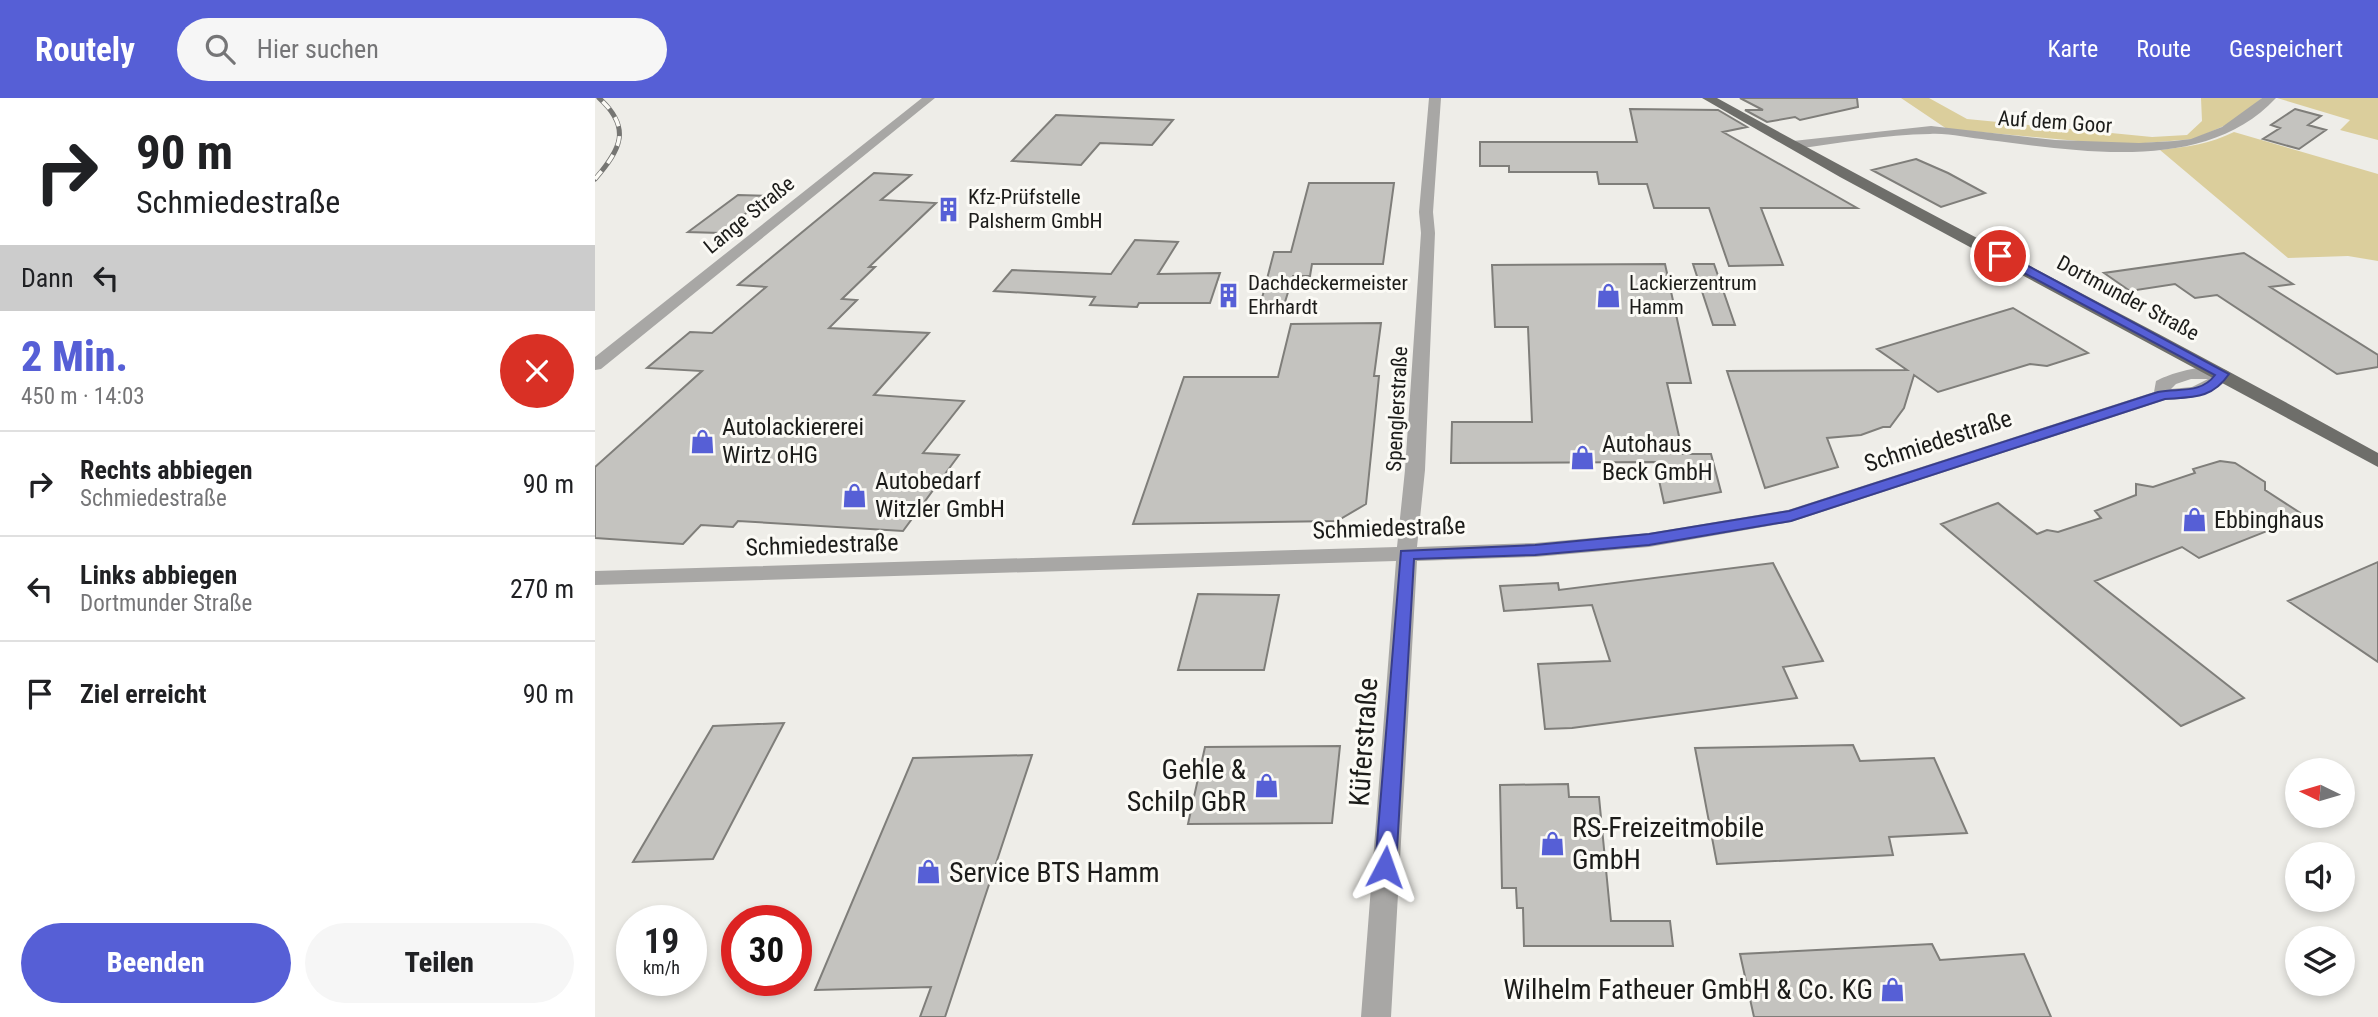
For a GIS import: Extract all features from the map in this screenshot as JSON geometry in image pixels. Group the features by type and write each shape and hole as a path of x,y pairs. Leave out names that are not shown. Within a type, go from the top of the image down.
{"main road":[{"name":"Dortmunder Straße","path":"1709,98 2223,374 2378,461"}],"street":[{"name":"Lange Straße","path":"595,365 929,98"},
{"name":"Spenglerstraße","path":"1407,554 1415,470 1426,212 1435,98"},
{"name":"Auf dem Goor","path":"1793,145 1931,130 2055,144 2139,147 2174,145 2201,140 2226,130 2266,101"},
{"name":"Schmiedestraße","path":"595,578 1535,550 1649,540 1791,516 2163,395 2195,393 2213,386 2223,374"},
{"name":"Küferstraße","path":"1376,1017 1407,554"}],"shaded area":[{"path":"1901,98 1929,98 1967,119 2152,137 2187,135 2202,121 2201,98 2262,98 2233,122 2194,139 2121,145 1947,129"},
{"path":"2277,98 2378,98 2378,140 2340,130 2350,120"},
{"path":"2234,132 2378,174 2378,261 2348,256 2288,258 2160,150 2207,142"}],"building":[{"path":"1740,98 1857,98 1858,107 1800,120 1795,117 1767,122 1745,110 1763,110"},
{"path":"1630,109 1718,110 1747,127 1723,132 1857,208 1761,208 1783,265 1729,266 1709,208 1654,208 1647,184 1599,184 1597,172 1509,172 1509,166 1480,166 1480,142 1637,142"},
{"path":"2295,109 2321,116 2308,125 2326,130 2299,149 2263,139 2280,128 2271,125"},
{"path":"1056,115 1173,120 1152,145 1100,143 1081,165 1012,161"},
{"path":"1916,159 1985,193 1941,207 1872,170"},
{"path":"874,173 911,175 881,200 936,203 869,267 875,267 842,299 857,300 829,328 929,333 874,395 964,401 923,453 959,455 903,531 738,521 733,527 701,525 683,544 595,538 595,467 702,371 647,368 690,332 712,333 766,287 738,285"},
{"path":"1309,183 1394,183 1383,264 1312,264 1310,276 1293,276 1285,302 1261,302 1274,252 1291,252"},
{"path":"738,195 769,196 720,233 688,232"},
{"path":"1135,240 1178,242 1158,274 1220,273 1210,303 1139,303 1137,307 1090,305 1095,297 994,291 1012,270 1111,274"},
{"path":"2244,253 2293,284 2270,287 2378,355 2378,367 2337,374 2217,295 2195,298 2175,284 2130,291 2104,273"},
{"path":"1665,264 1691,383 1667,383 1683,454 1711,454 1721,492 1664,503 1655,462 1451,463 1452,422 1532,422 1528,327 1495,327 1492,265"},
{"path":"1693,264 1714,264 1735,325 1713,325"},
{"path":"2013,308 2088,353 2047,366 2030,364 1938,392 1914,375 1904,408 1890,427 1861,435 1827,438 1838,467 1765,488 1727,371 1907,370 1877,349"},
{"path":"1381,323 1374,376 1379,376 1366,504 1337,521 1133,524 1184,377 1278,377 1291,324"},
{"path":"2220,461 2235,463 2265,482 2265,490 2305,516 2199,558 2182,547 2095,581 2244,698 2181,726 1941,524 1998,503 2037,534 2047,530 2058,532 2101,518 2095,511 2136,495 2136,484 2153,487 2195,473 2193,469"},
{"path":"2378,562 2378,662 2288,601"},
{"path":"1773,563 1823,661 1783,667 1797,698 1572,728 1545,729 1538,664 1610,661 1592,605 1504,611 1500,586 1558,583 1559,590"},
{"path":"1198,594 1279,595 1264,670 1178,670"},
{"path":"784,723 713,859 633,862 713,726"},
{"path":"1853,745 1860,761 1934,758 1967,833 1889,837 1893,855 1717,864 1695,748"},
{"name":"Gehle & Schilp GbR","path":"1340,746 1332,823 1188,824 1205,747"},
{"name":"Service BTS Hamm","path":"1032,755 945,1017 920,1017 931,987 815,990 913,758"},
{"name":"RS-Freizeitmobile GmbH","path":"1568,784 1569,797 1599,797 1611,921 1670,921 1673,946 1524,946 1523,908 1517,908 1516,888 1502,888 1500,785"},
{"name":"Wilhelm Fatheuer GmbH & Co. KG","path":"1932,944 1940,960 2024,954 2051,1017 1754,1017 1740,954"}],"railway":[{"path":"595,179 611,158 619,139 616,119 599,98"}],"place":[{"name":"Kfz-Prüfstelle Palsherm GmbH","path":"948,209"},
{"name":"Dachdeckermeister Ehrhardt","path":"1228,295"},
{"name":"Lackierzentrum Hamm","path":"1609,295"},
{"name":"Autolackiererei Wirtz oHG","path":"702,441"},
{"name":"Autohaus Beck GmbH","path":"1582,458"},
{"name":"Autobedarf Witzler GmbH","path":"855,495"},
{"name":"Ebbinghaus","path":"2194,520"},
{"name":"Gehle & Schilp GbR","path":"1266,785"},
{"name":"RS-Freizeitmobile GmbH","path":"1552,843"},
{"name":"Service BTS Hamm","path":"929,872"},
{"name":"Wilhelm Fatheuer GmbH & Co. KG","path":"1893,989"}],"route":[{"path":"1385,867 1407,554 1535,550 1649,540 1791,516 2163,395 2195,393 2213,386 2223,374 2000,256"}]}
